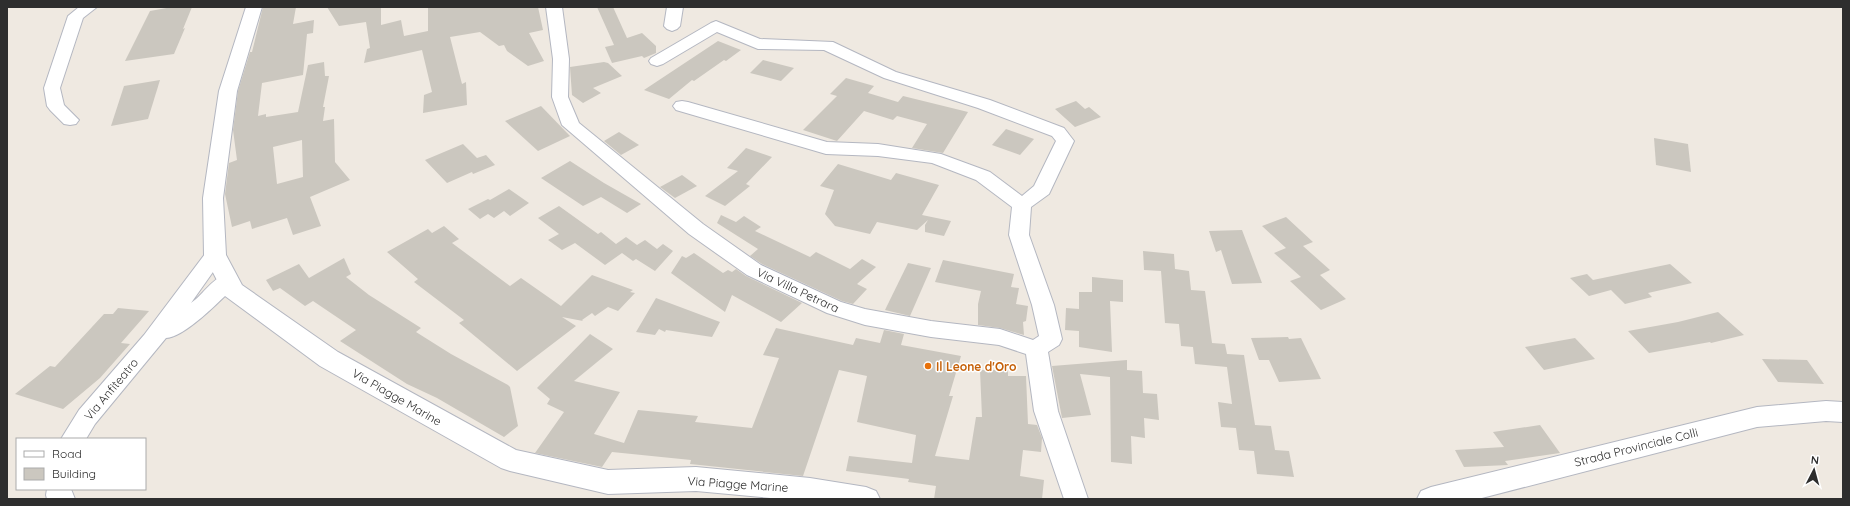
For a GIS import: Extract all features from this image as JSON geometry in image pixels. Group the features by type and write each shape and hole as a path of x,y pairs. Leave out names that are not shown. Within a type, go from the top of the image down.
{"street":[{"path":"70,120 56,106 52,88 76,16 89,7"},
{"name":"Via Piagge Marine","path":"254,7 228,91 213,198 215,255 233,290 329,358 510,460 608,482 696,479 866,499"},
{"name":"Via Villa Petrara","path":"554,7 561,59 560,97 571,125 696,229 748,265 807,296 840,310 865,317 931,329 1000,337 1036,349"},
{"path":"672,26 675,7"},
{"path":"657,61 716,26 758,44 827,45 890,75 984,104 1058,132 1064,141 1042,190 1022,205 1018,235 1043,305 1051,339 1036,349 1046,411 1076,499"},
{"path":"682,106 826,148 878,150 935,158 983,176 1022,205"},
{"name":"Via Anfiteatro","path":"74,438 87,417 152,341 215,255"},
{"name":"Via Anfiteatro","path":"152,341 201,307 228,280"},
{"name":"Strada Provinciale Colli","path":"1431,499 1757,417 1826,411 1843,412"},
{"path":"59,490 58,495 63,499"}],"building":[{"path":"172,7 192,7 174,54 125,61 150,11"},
{"path":"263,7 296,7 293,24 314,20 313,33 307,34 303,75 262,83 258,116 266,114 266,117 298,112 308,65 324,62 325,76 329,76 323,107 325,107 323,121 334,119 335,162 350,180 310,197 321,226 293,235 287,218 252,229 250,221 232,227 225,194 229,163 237,160 233,130 238,91 250,52 252,52","holes":["302,140 303,177 277,184 273,147"]},
{"path":"327,7 381,7 381,25 401,20 404,36 428,31 428,8 538,7 543,30 529,33 544,61 528,66 507,51 504,45 499,46 480,32 450,37 462,84 466,82 467,105 423,113 424,95 432,92 422,50 364,63 367,49 370,48 366,22 339,26"},
{"path":"597,7 613,7 627,38 642,33 656,46 656,53 644,58 642,56 612,63 605,47 614,45"},
{"path":"718,41 741,50 694,81 692,80 669,99 644,90"},
{"path":"763,60 794,68 781,81 750,73"},
{"path":"604,62 608,63 622,76 593,88 601,93 583,103 572,95 570,67"},
{"path":"846,78 874,86 868,93 898,102 903,96 968,112 943,153 912,148 927,124 897,116 893,120 864,111 837,141 803,130 837,96 830,94"},
{"path":"160,80 148,119 111,126 124,86"},
{"path":"1076,101 1085,109 1089,107 1101,117 1075,127 1055,109"},
{"path":"541,106 570,136 538,151 505,121"},
{"path":"1006,129 1034,139 1020,155 992,145"},
{"path":"619,132 639,145 621,155 604,141"},
{"path":"1654,138 1688,144 1691,172 1656,165"},
{"path":"463,144 477,158 486,155 495,165 473,174 472,172 447,183 425,160"},
{"path":"746,148 772,157 746,184 750,186 725,206 705,196 738,171 727,168"},
{"path":"570,161 604,183 641,204 627,213 601,197 583,206 541,178"},
{"path":"838,164 891,180 896,173 939,185 922,215 951,221 944,236 925,232 925,225 928,220 917,230 877,222 870,234 835,226 825,214 834,190 820,186"},
{"path":"682,175 697,186 675,198 660,187"},
{"path":"509,189 529,203 510,216 504,211 494,218 488,214 480,219 468,209 488,199 490,200"},
{"path":"559,206 598,234 601,232 616,244 626,237 637,245 645,240 657,249 663,244 673,251 655,271 636,259 633,261 622,253 605,265 575,243 562,250 548,240 559,234 538,218"},
{"path":"721,215 736,222 744,216 761,227 755,231 810,257 816,252 850,269 862,259 876,267 857,284 867,289 853,304 842,301 762,264 750,256 758,249 717,223"},
{"path":"1286,217 1313,242 1303,246 1330,270 1320,275 1346,299 1321,310 1290,281 1301,277 1274,253 1286,248 1262,226"},
{"path":"444,226 459,239 452,243 510,286 521,278 561,306 592,275 633,290 630,292 635,293 618,311 608,307 595,316 592,313 582,320 583,321 562,317 576,326 517,371 459,323 464,320 414,282 418,279 387,252 428,229 432,233"},
{"path":"1242,230 1262,283 1232,284 1221,250 1216,252 1209,231"},
{"path":"1143,251 1174,254 1175,269 1189,271 1191,290 1205,291 1212,343 1225,344 1227,354 1244,355 1255,425 1271,426 1275,450 1289,451 1294,477 1257,474 1254,451 1239,450 1236,428 1221,427 1218,402 1232,404 1227,367 1195,364 1193,347 1181,346 1179,324 1165,323 1161,271 1144,270"},
{"path":"694,253 723,273 728,270 732,272 736,269 746,276 802,303 781,322 732,295 725,312 671,273 682,256 686,258"},
{"path":"344,258 351,274 346,277 369,295 421,328 416,332 451,354 508,385 510,387 518,426 504,437 437,398 407,384 340,341 356,330 313,301 305,306 280,288 273,291 266,280 299,264 309,278"},
{"path":"943,260 1014,274 1011,287 1019,288 1016,304 1028,306 1026,321 1023,322 1024,335 1000,328 978,325 978,304 981,291 935,282"},
{"path":"908,263 931,268 910,316 885,310"},
{"path":"1670,264 1692,283 1648,293 1652,297 1625,304 1611,290 1589,296 1570,278 1587,274 1593,280"},
{"path":"1092,277 1123,280 1123,302 1110,301 1112,352 1079,347 1079,331 1065,330 1066,308 1079,309 1079,292 1092,292"},
{"path":"656,298 720,322 712,337 666,330 665,332 659,329 655,335 636,332"},
{"path":"118,308 149,311 121,343 130,344 100,378 63,409 15,394 50,366 55,367 104,314 113,314"},
{"path":"1718,312 1744,335 1711,343 1649,353 1628,331 1678,322"},
{"path":"776,328 853,345 856,338 880,343 884,330 904,334 901,345 961,356 949,396 953,396 935,456 969,460 976,417 982,417 980,370 1008,370 1008,376 1026,376 1028,424 1037,425 1042,438 1041,452 1023,450 1020,476 1044,480 1042,499 934,499 936,486 908,482 909,479 846,471 849,456 912,463 916,435 857,422 867,376 839,370 803,476 690,464 691,460 612,452 602,467 535,453 564,412 547,404 550,399 537,388 590,334 613,349 574,381 620,392 594,434 624,443 638,410 698,416 695,422 752,428 779,358 763,355"},
{"path":"1288,337 1289,339 1301,338 1321,379 1279,382 1269,360 1259,360 1251,338"},
{"path":"1575,338 1595,359 1544,370 1525,347"},
{"path":"1762,359 1807,360 1824,384 1778,382"},
{"path":"1127,360 1127,370 1142,371 1143,393 1157,394 1159,420 1144,418 1145,438 1131,436 1132,464 1111,462 1110,377 1080,374 1091,415 1062,418 1052,366"},
{"path":"1540,425 1560,453 1505,461 1508,465 1464,467 1455,450 1504,447 1493,432"}],"place":[{"name":"Il Leone d'Oro","path":"928,366"}]}
